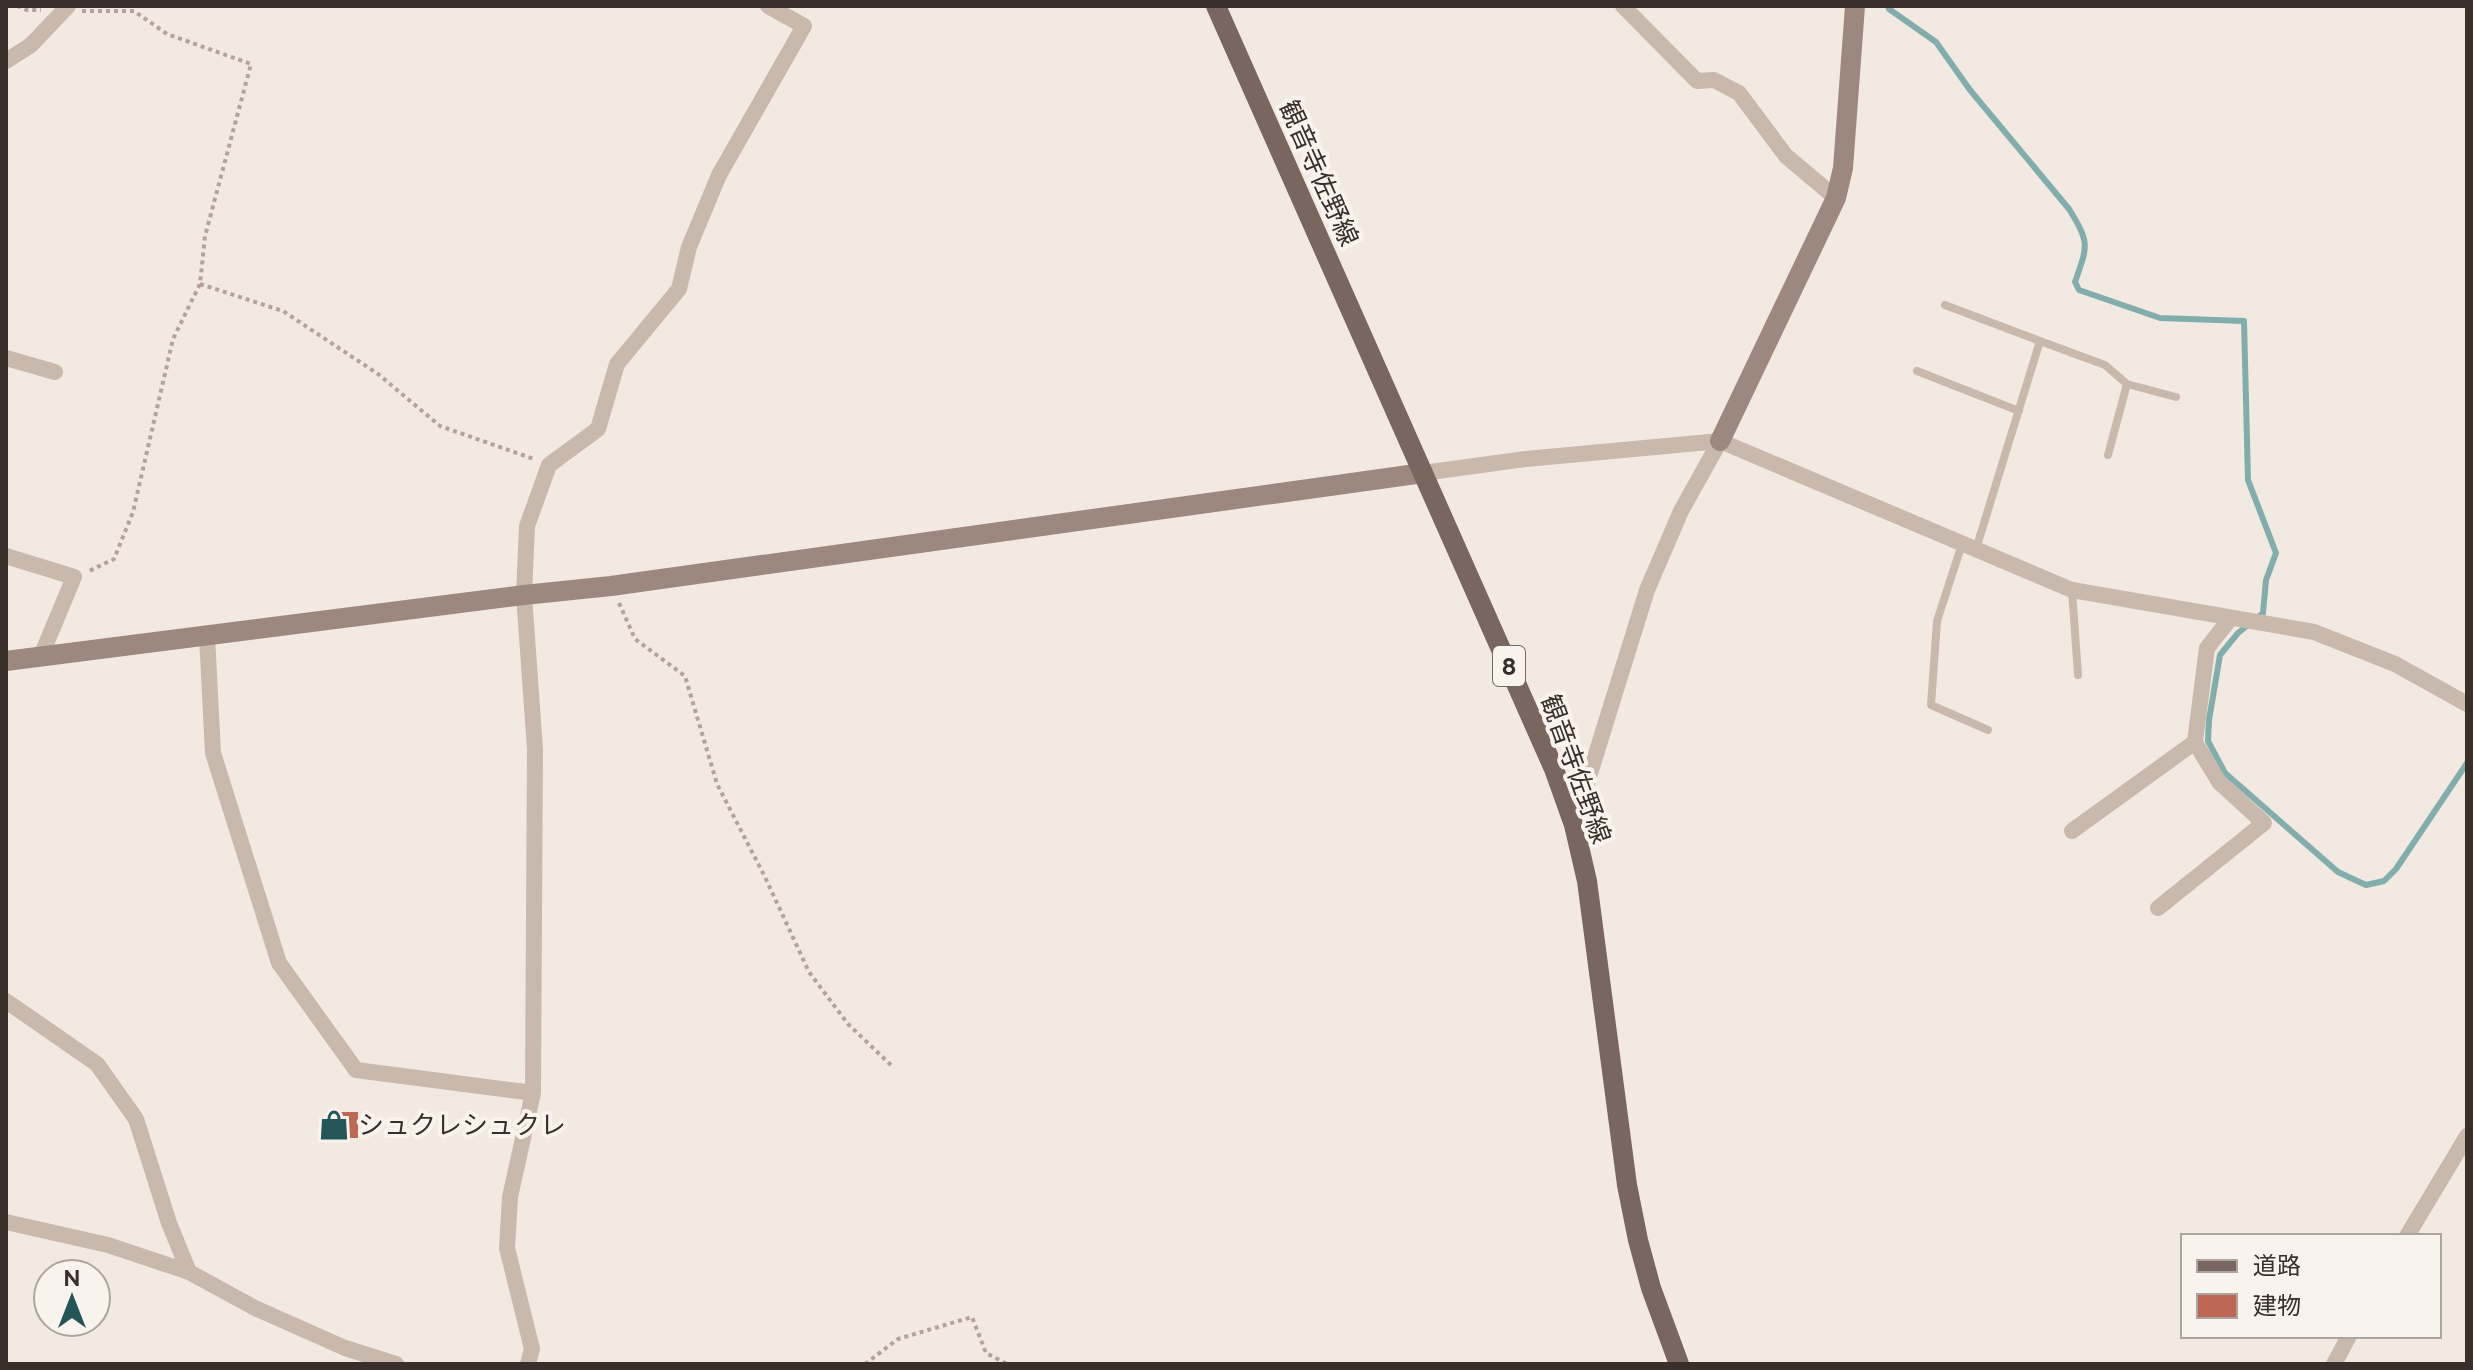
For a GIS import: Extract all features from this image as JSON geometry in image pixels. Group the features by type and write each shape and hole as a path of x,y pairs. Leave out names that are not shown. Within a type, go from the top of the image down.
{"main road":[{"name":"観音寺佐野線","path":"1216,6 1554,769 1574,825 1587,881 1627,1185 1651,1288 1679,1364"}],"street":[{"path":"528,1364 532,1349 507,1248 510,1197 533,1093 535,749 524,595 527,526 549,465 598,429 617,364 679,289 689,247 719,175 804,26 768,6"},
{"path":"1623,6 1697,81 1714,80 1739,93 1786,156 1836,198"},
{"path":"1574,825 1647,590 1681,511 1720,441 1836,198 1843,168 1855,6"},
{"path":"6,61 31,45 66,8"},
{"path":"6,358 55,372"},
{"path":"6,661 611,586 1526,459 1720,441 2072,590 2314,632 2395,664 2467,704"},
{"path":"6,556 74,577 41,656"},
{"path":"2158,908 2264,823 2219,782 2195,742 2207,648 2230,619"},
{"path":"207,636 213,753 279,963 356,1070 533,1093"},
{"path":"2072,831 2195,742"},
{"path":"6,1001 97,1064 136,1119 169,1223 189,1272"},
{"path":"2408,1234 2467,1136"},
{"path":"6,1222 108,1245 189,1272 255,1308 345,1348 396,1364"},
{"path":"2334,1364 2348,1338"}],"lane":[{"path":"1945,305 2105,365 2127,384 2176,397"},
{"path":"1988,730 1931,705 1937,621 1969,546 2019,411 2040,341"},
{"path":"1917,371 2019,411"},
{"path":"2108,455 2127,384"},
{"path":"2072,590 2078,675"}],"path":[{"path":"17,6 27,10 134,11 167,34 251,64 205,236 200,284 173,339 133,512 114,559 74,577"},
{"path":"200,284 283,311 378,374 440,426 549,465"},
{"path":"611,586 635,639 685,676 717,784 809,972 848,1024 893,1067"},
{"path":"865,1364 898,1339 972,1317 986,1353 1007,1364"}],"building":[{"name":"シュクレシュクレ","path":"329,1112 358,1112 358,1138 329,1138"}],"waterway":[{"path":"1888,6 1936,42 1970,90 2069,209 2085,244 2075,282 2079,290 2160,318 2244,321 2248,480 2276,553 2266,580 2263,613 2238,633 2220,655 2208,741 2225,773 2338,872 2366,885 2384,881 2396,869 2467,763"}],"place":[{"name":"シュクレシュクレ","path":"334,1125"}]}
